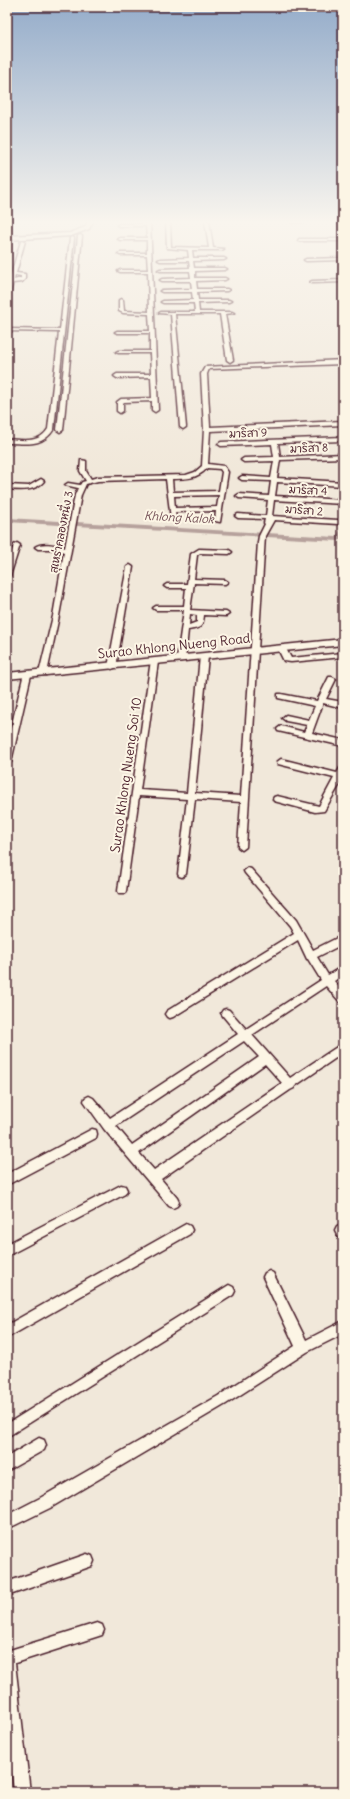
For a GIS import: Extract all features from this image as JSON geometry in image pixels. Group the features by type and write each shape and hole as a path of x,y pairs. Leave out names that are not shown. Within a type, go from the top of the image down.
{"main road":[{"name":"Surao Khlong Nueng Road","path":"7,676 343,642"}],"street":[{"path":"7,441 40,441 49,435 52,429 64,305"},
{"path":"60,430 73,305"},
{"path":"121,305 121,311 123,312 151,313"},
{"path":"151,305 155,410"},
{"path":"196,305 197,313"},
{"path":"222,313 230,360"},
{"path":"161,314 232,313"},
{"path":"173,314 183,427"},
{"path":"61,331 71,328"},
{"path":"7,330 61,331 70,334"},
{"path":"117,332 152,332"},
{"path":"118,352 153,352"},
{"path":"218,521 224,469 218,466 205,466 207,429 204,374 207,368 343,362"},
{"path":"116,376 154,375"},
{"path":"120,411 120,402 123,400 155,399"},
{"path":"207,429 343,423"},
{"name":"มาริสา 9","path":"221,444 343,439"},
{"path":"242,847 262,536 271,520 269,518 277,459 275,442"},
{"name":"มาริสา 8","path":"244,460 343,456"},
{"path":"83,461 83,471 89,481"},
{"name":"สุเหร่าคลองหนึ่ง 3","path":"43,673 56,616 72,521 78,495 82,487 89,481 98,479 169,478 193,476 199,473 205,466"},
{"path":"169,478 173,518"},
{"path":"242,478 343,484"},
{"path":"7,488 32,488 41,480"},
{"path":"68,485 82,487"},
{"path":"171,494 222,493"},
{"name":"มาริสา 4","path":"239,496 343,502"},
{"path":"172,510 220,509"},
{"name":"มาริสา 2","path":"238,516 338,522"},
{"path":"7,576 17,545"},
{"path":"38,547 56,547 68,551"},
{"path":"181,659 194,554 196,552 228,552"},
{"path":"112,666 130,567"},
{"path":"167,586 191,583 225,582"},
{"path":"156,608 226,614"},
{"path":"185,628 197,626 200,623 201,612"},
{"path":"282,649 288,659 291,660 343,655"},
{"path":"182,874 204,656"},
{"name":"Surao Khlong Nueng Soi 10","path":"122,891 154,662"},
{"path":"7,762 27,675"},
{"path":"307,735 320,702 332,679"},
{"path":"281,696 343,705"},
{"path":"286,718 311,723"},
{"path":"281,729 343,743"},
{"path":"277,799 314,809 321,809 341,773 280,762"},
{"path":"136,793 245,799"},
{"path":"248,871 293,922 310,956 326,980 343,999"},
{"path":"170,1014 299,934"},
{"path":"310,956 343,939"},
{"path":"108,1125 343,970"},
{"path":"226,1013 290,1084"},
{"path":"152,1178 343,1047"},
{"path":"131,1152 266,1058"},
{"path":"88,1101 173,1202"},
{"path":"7,1180 92,1134"},
{"path":"7,1250 121,1190"},
{"path":"7,1332 186,1230"},
{"path":"269,1277 302,1348"},
{"path":"7,1430 229,1291"},
{"path":"7,1522 45,1503 222,1400 302,1348 343,1327"},
{"path":"7,1464 39,1445"},
{"path":"7,1589 87,1561"},
{"path":"22,1792 7,1657 97,1630"}],"waterway":[{"name":"Khlong Kalok","path":"7,520 338,539 343,528"}]}
